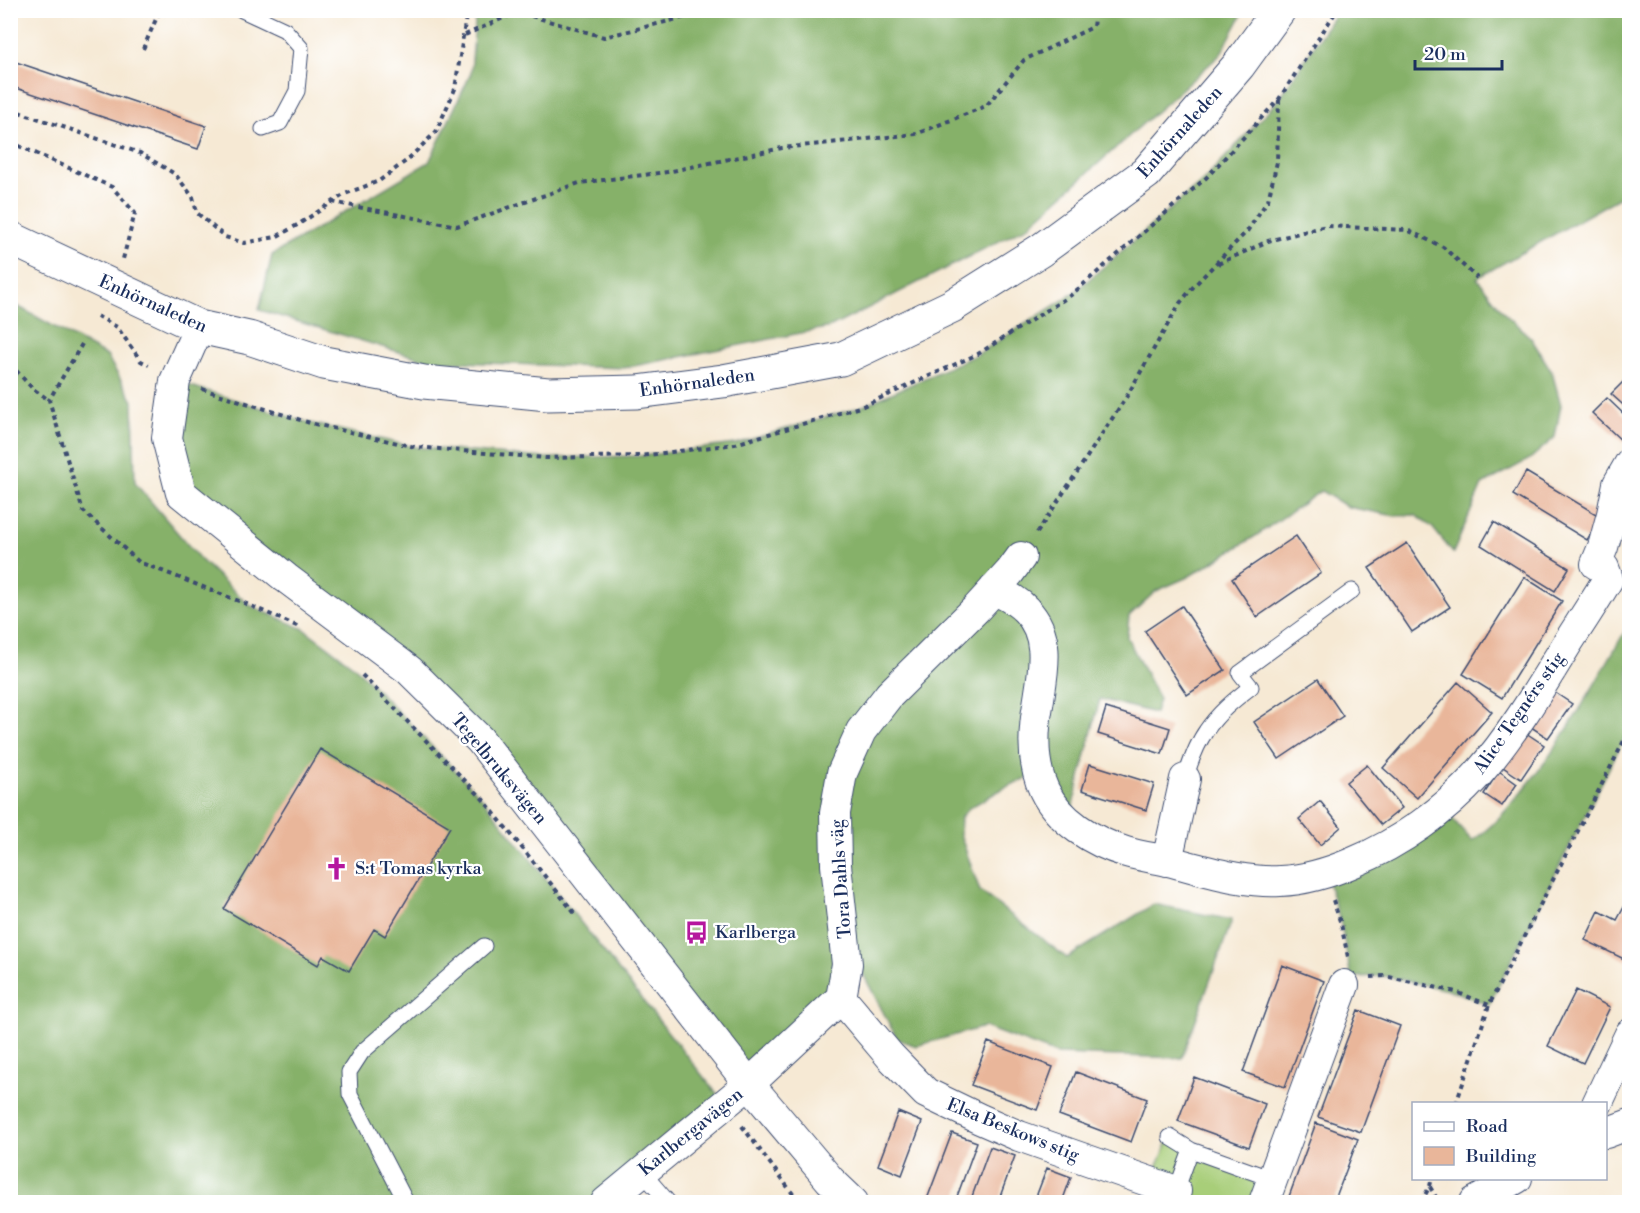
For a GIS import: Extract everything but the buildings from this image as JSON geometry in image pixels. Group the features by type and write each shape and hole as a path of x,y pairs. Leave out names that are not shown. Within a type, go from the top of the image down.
{"street":[{"name":"Enhörnaleden","path":"10,238 199,327 249,338 324,363 424,382 548,394 638,392 723,381 842,359 952,306 1041,250 1146,173 1239,65 1279,10"},
{"name":"Tegelbruksvägen","path":"199,327 175,381 167,438 181,493 286,578 409,670 480,740 749,1084 830,1180 853,1203"},
{"name":"Alice Tegnérs stig","path":"994,589 1014,599 1026,609 1035,620 1041,636 1045,655 1037,707 1035,754 1044,790 1069,821 1095,840 1126,852 1215,873 1250,880 1281,881 1310,877 1356,861 1395,842 1424,822 1478,774 1546,680 1608,579 1604,568 1596,564 1603,547 1618,484 1629,463"},
{"name":"Tora Dahls väg","path":"841,998 847,964 836,865 836,813 842,773 861,731 889,695 994,589 1021,557"},
{"path":"1167,861 1185,779"},
{"path":"1268,1191 1352,975"},
{"path":"749,1084 841,998"},
{"name":"Elsa Beskows stig","path":"841,998 890,1056 926,1093 1019,1136 1174,1197"},
{"path":"1598,1102 1629,1034"},
{"name":"Karlbergavägen","path":"606,1203 749,1084"},
{"path":"1607,1132 1629,1124"},
{"path":"1475,1203 1515,1180"}],"lane":[{"path":"242,10 285,30 301,48 297,91 280,123 263,129"},
{"path":"1185,779 1205,731 1228,705 1251,687 1240,673 1352,591"},
{"path":"406,1203 350,1094 349,1072 362,1052 484,946"},
{"path":"1170,1137 1268,1191"},
{"path":"1174,1197 1191,1150"},
{"path":"642,1172 668,1203"}],"path":[{"path":"143,49 160,10"},
{"path":"10,109 140,153 175,174 193,197 197,213 225,237 244,243 276,237 345,194 379,181 406,161 436,132 455,89 467,10"},
{"path":"465,35 517,12 604,37 690,16 705,10"},
{"path":"332,202 457,226 579,183 667,172 782,148 916,134 986,106 1024,60 1093,27 1095,10"},
{"path":"1021,557 1127,396 1180,303 1248,230 1268,200 1277,162 1279,99"},
{"path":"10,142 112,187 135,213 123,260"},
{"path":"1215,266 1268,241 1326,226 1407,230 1443,247 1477,278"},
{"path":"88,311 117,327 141,361 175,381"},
{"path":"49,400 82,344"},
{"path":"10,364 33,388 49,400 83,511 139,562 304,629"},
{"path":"362,674 482,798 581,921"},
{"path":"1457,1102 1489,1005 1629,729"},
{"path":"1341,924 1352,975 1385,976 1456,992 1489,1005"},
{"path":"725,1104 799,1203"},
{"path":"1420,1203 1432,1180"},
{"path":"1430,1186 1439,1203"}],"green space":[{"path":"476,10 1244,11 1220,55 1027,227 831,327 624,368 429,361 259,310 272,255 429,162 471,73"},
{"path":"1337,11 1629,11 1629,192 1477,278 1505,314 1531,338 1552,372 1561,405 1555,437 1530,459 1482,485 1453,553 1432,527 1415,515 1395,516 1348,507 1321,491 1254,537 1188,577 1156,591 1129,616 1127,637 1159,699 1155,713 1100,699 1069,821 1038,773 1004,788 969,808 961,817 960,834 980,891 1067,958 1154,904 1232,920 1182,1058 1057,1054 984,1027 916,1046 897,1039 860,968 841,998 749,1084 480,740 181,493 175,381 310,423 415,447 545,458 640,456 735,444 863,406 978,354 1071,295 1206,178 1279,99"},
{"path":"10,302 107,356 133,401 135,483 200,559 249,605 304,629 354,666 482,798 725,1104 606,1202 11,1202"},
{"path":"1629,624 1629,729 1489,1005 1456,992 1385,976 1351,977 1341,924 1325,873 1442,807 1472,841 1485,832 1532,780 1547,759 1576,715"},
{"path":"1170,1137 1191,1150 1176,1191 1151,1182"},
{"path":"1196,1157 1265,1183 1258,1202 1180,1202"}],"place":[{"name":"S:t Tomas kyrka","path":"337,868"},
{"name":"Karlberga","path":"697,932"}]}
